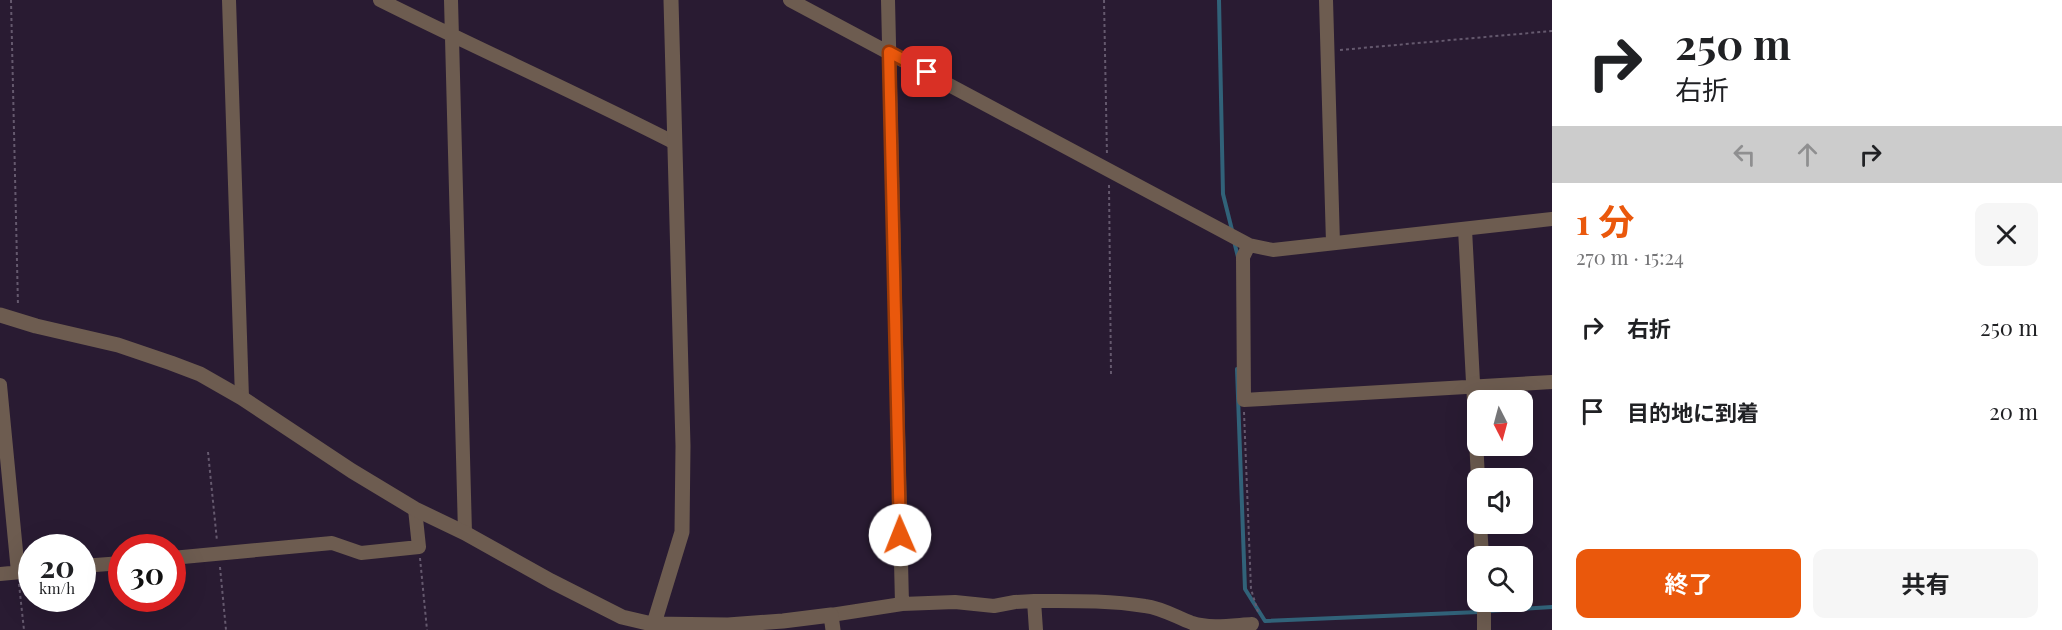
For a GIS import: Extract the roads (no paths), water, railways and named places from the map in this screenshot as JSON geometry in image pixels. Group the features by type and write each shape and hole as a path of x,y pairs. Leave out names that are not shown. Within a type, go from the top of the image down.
{"street":[{"path":"229,0 242,398"},
{"path":"380,0 452,36 592,100 675,143"},
{"path":"451,0 465,532"},
{"path":"652,627 682,532 683,446 671,0"},
{"path":"790,0 1249,245 1273,250 1552,219"},
{"path":"888,0 902,604"},
{"path":"1326,0 1334,243"},
{"path":"1465,230 1477,468"},
{"path":"1249,245 1243,257 1244,400 1552,382"},
{"path":"0,315 118,345 200,374 242,398 352,471 415,509 465,532 551,581 622,617 652,627 783,621 832,623 902,604 955,602 994,606 1015,602 1129,604 1165,611 1194,624 1220,626 1256,622"},
{"path":"0,386 20,534"},
{"path":"186,557 333,543 361,553 419,547 415,509"},
{"path":"0,574 18,573"},
{"path":"1034,602 1036,630"},
{"path":"1484,612 1484,630"}],"waterway":[{"path":"1219,0 1223,194 1232,230"},
{"path":"1234,241 1238,257"},
{"path":"1237,369 1245,589 1265,621 1479,612"},
{"path":"1533,608 1552,607"}]}
